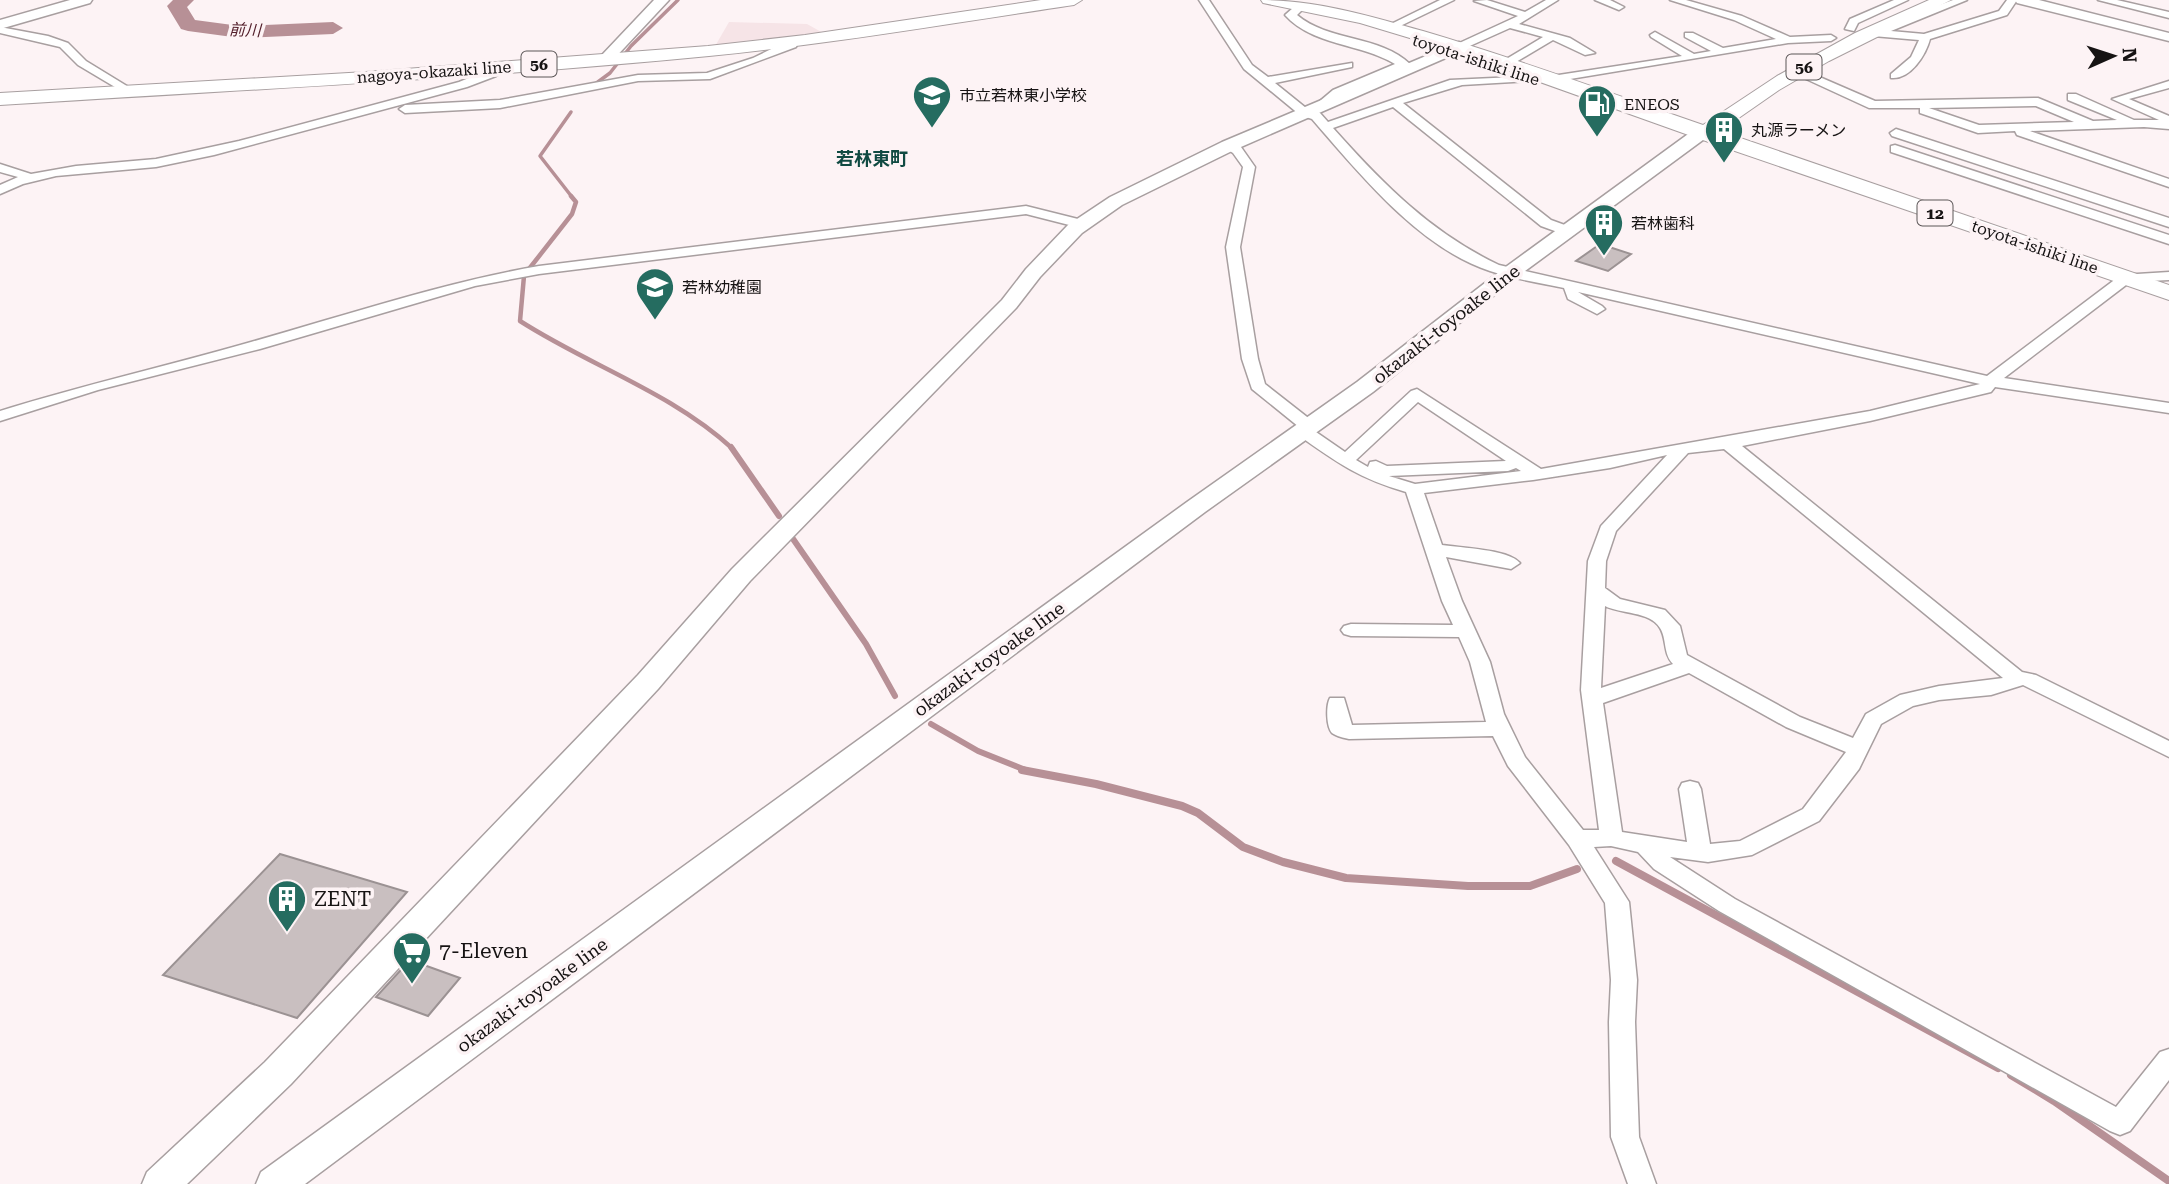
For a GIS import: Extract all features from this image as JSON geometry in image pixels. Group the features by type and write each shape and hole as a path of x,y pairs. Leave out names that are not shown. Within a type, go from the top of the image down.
{"main road":[{"name":"nagoya-okazaki line","path":"0,99 505,67 792,42 1069,0"},
{"name":"toyota-ishiki line","path":"1248,0 1507,63 1702,133 2169,293"},
{"name":"toyota-ishiki line","path":"1269,0 1390,27 1652,120 1702,133"},
{"name":"56","path":"1702,133 1724,124 1779,82 1910,5 1943,0"},
{"name":"56","path":"1702,133 1710,121 1807,52 1830,38 1862,32"}],"street":[{"path":"0,28 85,0"},
{"path":"606,59 662,0"},
{"path":"1204,0 1239,48 1248,67 1315,113 1392,198 1443,240 1479,262 1510,273 1990,381 2169,408"},
{"path":"1390,27 1449,0"},
{"path":"1523,0 1549,3"},
{"path":"1600,0 1619,7"},
{"path":"1675,0 1738,18 1788,40"},
{"path":"1862,32 1909,22 1962,0"},
{"path":"1862,32 1925,37 2003,13 2012,0"},
{"path":"2022,0 2169,37"},
{"path":"2103,0 2169,15"},
{"path":"1479,1 1527,16"},
{"path":"161,1184 287,1063 648,682 741,575 1009,304 1032,273 1081,224 1116,201 1228,146 1315,113 1510,24 1549,3"},
{"path":"1297,10 1290,15 1304,29 1366,47 1404,64 1337,93 1315,113"},
{"path":"1510,24 1566,40 1589,53"},
{"path":"0,28 64,45 82,63 129,91"},
{"path":"1655,35 1692,57"},
{"path":"1689,35 1722,52"},
{"path":"1507,63 1552,36"},
{"path":"1895,76 1909,66 1924,45 1925,37"},
{"path":"1552,79 1650,65 1788,40 1830,38"},
{"path":"405,109 500,104 638,78 710,76 712,73 766,56 792,45 792,42"},
{"path":"1674,61 1696,73"},
{"path":"1267,80 1348,65"},
{"path":"1650,65 1661,72"},
{"path":"0,190 29,177 50,173 123,168 210,151 496,73 505,67"},
{"path":"1797,72 1873,105 2038,102 2092,125"},
{"path":"1315,113 1353,120 1439,86 1467,80 1532,78"},
{"path":"2169,85 2118,99 2169,123"},
{"path":"2072,97 2135,124"},
{"path":"1396,103 1546,223 1569,231"},
{"path":"1910,106 1978,128 2169,123"},
{"path":"2009,128 2162,180 2169,171"},
{"name":"okazaki-toyoake line","path":"275,1184 1196,507 1365,387 1510,273 1702,133"},
{"path":"1896,133 2169,223"},
{"path":"1923,142 1899,150 2169,240"},
{"path":"1228,146 1237,150 1249,167 1233,247 1250,359 1258,386 1307,429 1350,456 1377,478 1414,489 1728,443 1870,416 1984,389 1990,381 2126,278 2169,276"},
{"path":"0,168 29,177"},
{"path":"0,416 92,387 254,346 496,277 1026,210 1081,224"},
{"path":"1569,286 1573,296 1597,309"},
{"path":"1350,456 1418,394 1532,470"},
{"path":"1728,443 2015,677 2029,680 2169,750"},
{"path":"1611,838 1592,699 1597,562 1607,530 1682,449"},
{"path":"1350,456 1384,471 1532,470"},
{"path":"1414,489 1452,601 1480,662 1493,714 1516,761 1577,839 1616,902 1624,980 1622,1022 1625,1137 1642,1184"},
{"path":"1435,550 1495,558 1511,563"},
{"path":"1595,590 1614,604 1658,614 1670,626 1678,658 1793,722 1858,749"},
{"path":"1351,631 1465,631"},
{"path":"1592,699 1690,665"},
{"path":"1577,839 1611,838 1700,852 1744,849 1811,816 1851,764 1873,719 1892,707 1939,693 1992,688 2013,682 2015,677"},
{"path":"1337,703 1340,728 1349,732 1501,729"},
{"path":"1690,789 1700,852"},
{"path":"1645,845 1662,863 1727,905 2120,1123 2169,1060"}],"shaded area":[{"path":"729,22 807,24 825,34 714,48"}],"building":[{"name":"若林歯科","path":"1600,244 1631,254 1608,271 1576,261"},
{"name":"ZENT","path":"280,854 407,892 297,1018 163,975"},
{"name":"7-Eleven","path":"410,960 460,978 428,1016 376,997"}],"waterway":[{"name":"前川","path":"185,0 177,6 188,25 240,32 333,28"},
{"path":"591,87 610,73 631,46 678,0"},
{"path":"571,112 540,156 572,197"},
{"path":"529,269 572,214 576,202 571,196"},
{"path":"524,276 520,321 657,395 709,429 732,448"},
{"path":"732,448 779,516"},
{"path":"791,536 866,644 895,696"},
{"path":"931,724 978,751 1028,771"},
{"path":"1022,770 1096,784 1182,806 1198,813 1243,847 1283,862 1346,878 1468,886 1530,886 1577,869"},
{"path":"1616,861 1998,1068"},
{"path":"2011,1075 2054,1101 2169,1181"}],"place":[{"name":"市立若林東小学校","path":"932,129"},
{"name":"ENEOS","path":"1597,138"},
{"name":"丸源ラーメン","path":"1724,164"},
{"name":"若林歯科","path":"1604,257"},
{"name":"若林幼稚園","path":"655,321"},
{"name":"ZENT","path":"287,933"},
{"name":"7-Eleven","path":"412,985"}],"district":[{"name":"若林東町","path":"872,158"}]}
